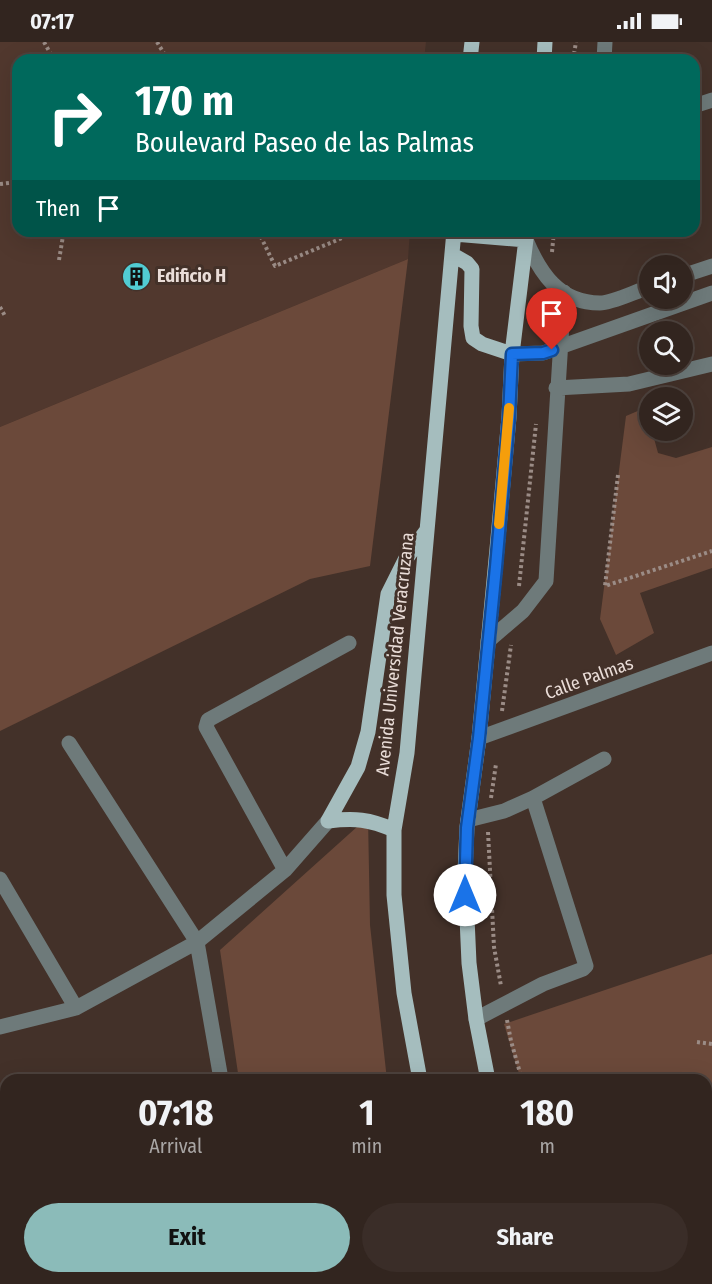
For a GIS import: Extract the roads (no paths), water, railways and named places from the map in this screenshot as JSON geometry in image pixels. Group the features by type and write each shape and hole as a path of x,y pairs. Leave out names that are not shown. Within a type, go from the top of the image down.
{"main road":[{"name":"Avenida Universidad Veracruzana","path":"419,1074 403,982 394,895 394,830 407,753 454,237"},
{"path":"487,1074 476,1019 465,918 465,873 468,820 479,738 509,417 512,354 527,237"},
{"path":"453,255 467,263 472,269 471,326 473,338 482,344 512,354"},
{"path":"328,821 358,767 368,732 388,594 405,560 427,530"},
{"path":"328,821 355,818 374,821 394,830"}],"street":[{"path":"528,237 536,264 549,282 576,298 601,303 639,291"},
{"path":"693,272 712,266"},
{"path":"488,641 523,611 546,581 556,388 564,292"},
{"path":"512,354 543,353 712,292"},
{"path":"556,388 628,384 712,364"},
{"path":"285,870 206,727 208,720 350,643"},
{"name":"Calle Palmas","path":"479,738 712,653"},
{"path":"69,743 197,942 220,1074"},
{"path":"468,820 504,811 604,759"},
{"path":"476,1019 543,984 586,966 532,798"},
{"path":"0,1027 76,1008 197,942 285,870 328,821"},
{"path":"0,879 76,1008"}],"place":[{"name":"Edificio H","path":"136,276"}]}
